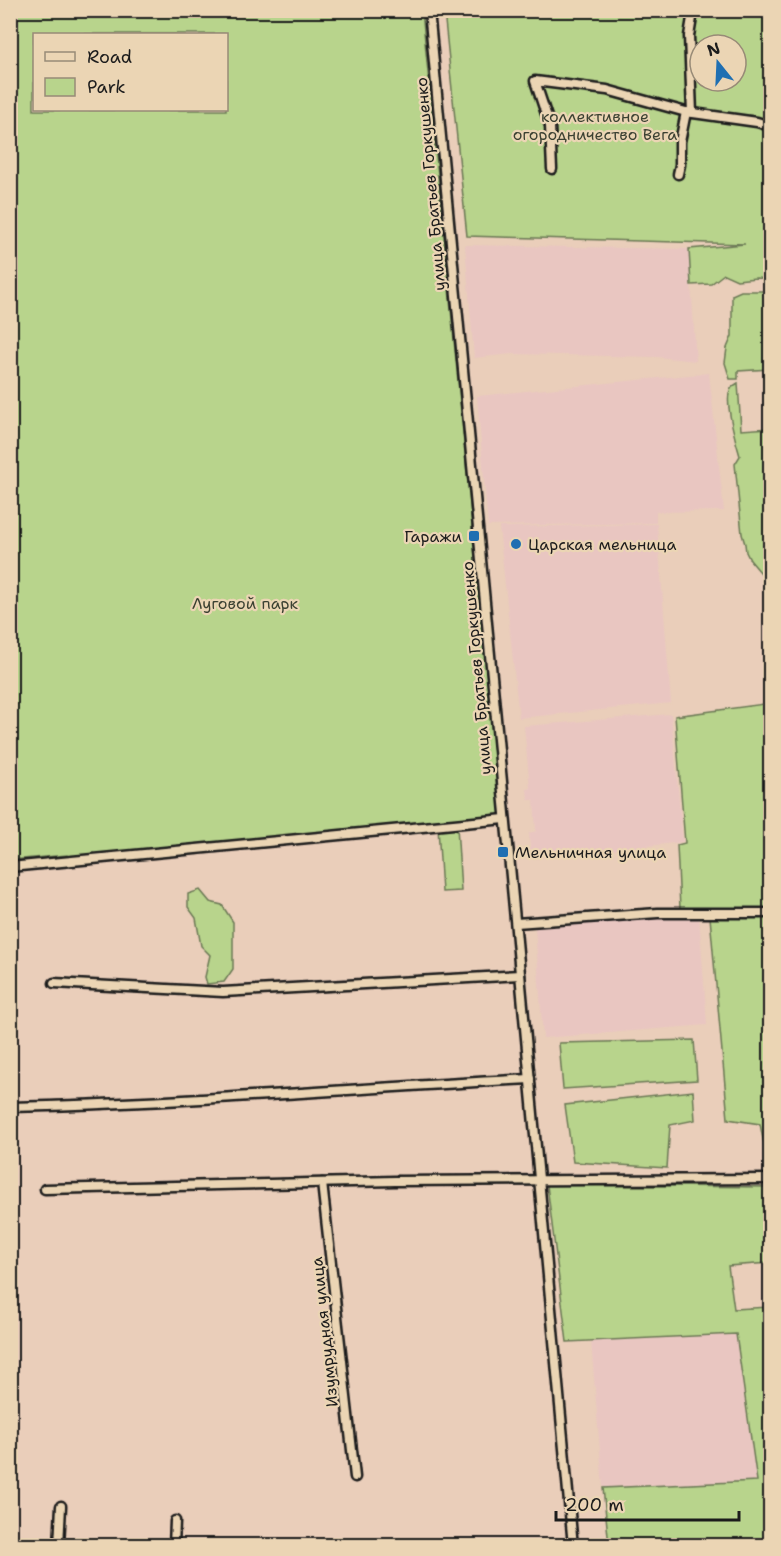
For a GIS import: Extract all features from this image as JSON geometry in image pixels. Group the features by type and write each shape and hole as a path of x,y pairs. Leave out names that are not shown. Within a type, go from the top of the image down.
{"street":[{"name":"улица Братьев Горкушенко","path":"429,10 573,1545"},
{"path":"678,174 681,142 689,113 689,36 692,18"},
{"path":"552,169 550,126 535,81 607,90 689,113 758,122 771,126"},
{"path":"10,867 505,819"},
{"path":"516,923 658,913 771,913"},
{"path":"54,983 223,992 520,975"},
{"path":"10,1107 227,1098 530,1079"},
{"path":"45,1189 322,1183 539,1183 771,1179"},
{"name":"Изумрудная улица","path":"322,1183 355,1477"},
{"path":"59,1545 61,1506"},
{"path":"174,1545 175,1521"}],"shaded area":[{"path":"465,245 689,249 696,361 657,357 512,354 474,358"},
{"path":"709,373 724,511 656,512 656,523 488,526 477,396"},
{"path":"657,524 671,703 519,718 499,527"},
{"path":"671,714 683,842 531,859 529,833 536,831 534,800 528,800 527,789 530,788 524,726"},
{"path":"699,915 707,1025 543,1038 535,928"},
{"path":"736,1334 757,1481 603,1488 591,1341"}],"green space":[{"name":"Луговой парк","path":"11,11 422,11 502,815 68,858 67,855 11,860"},
{"name":"коллективное огородничество Вега","path":"444,11 770,11 770,279 737,280 724,274 711,284 691,285 689,249 745,244 467,236"},
{"path":"741,291 770,291 770,369 738,371 738,379 730,379 725,363 727,348 732,336 732,295"},
{"path":"738,383 741,430 770,428 770,582 750,560 742,534 735,464 740,456 728,400 729,392"},
{"path":"764,704 770,827 770,908 680,908 677,845 685,843 675,716"},
{"path":"457,826 461,891 442,892 438,827"},
{"path":"200,890 210,902 222,905 233,922 233,969 224,982 207,984 205,977 210,955 201,946 196,918 188,907 188,894"},
{"path":"770,916 770,1173 760,1124 728,1119 710,917"},
{"path":"694,1040 697,1080 563,1089 559,1043"},
{"path":"693,1091 695,1120 670,1125 667,1168 573,1162 565,1105"},
{"path":"547,1185 770,1187 770,1263 728,1266 734,1309 770,1307 770,1545 609,1545 603,1488 757,1481 736,1334 567,1342"}],"place":[{"name":"Гаражи","path":"474,536"},
{"name":"Царская мельница","path":"516,544"},
{"name":"Мельничная улица","path":"503,852"}]}
